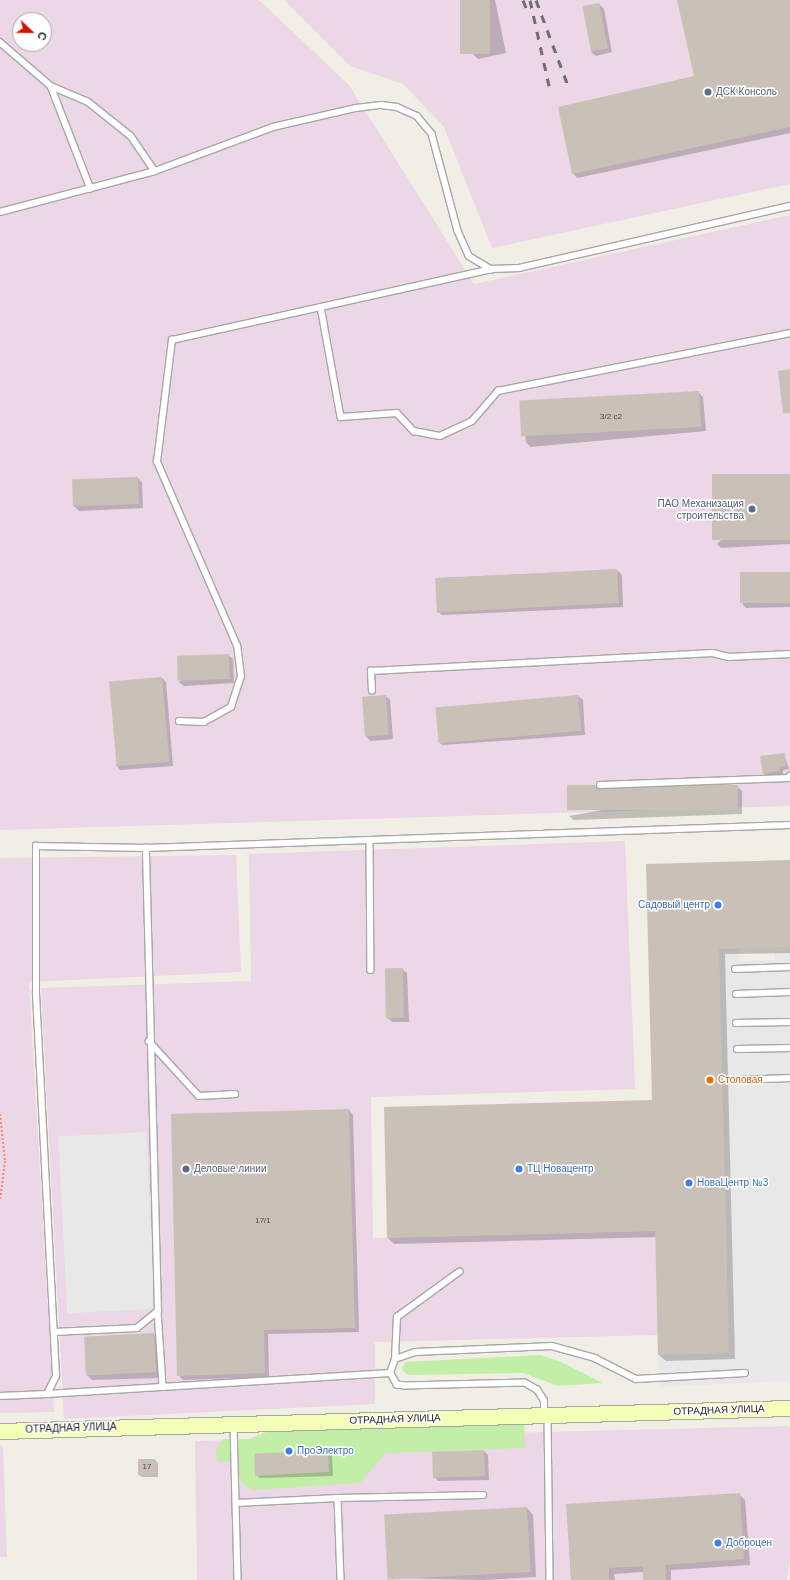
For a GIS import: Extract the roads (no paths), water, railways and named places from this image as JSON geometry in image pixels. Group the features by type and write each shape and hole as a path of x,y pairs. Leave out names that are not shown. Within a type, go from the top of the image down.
{"main road":[{"name":"ОТРАДНАЯ УЛИЦА","path":"0,1431 790,1408"}],"lane":[{"path":"0,42 50,86 88,101 131,136 155,171"},
{"path":"50,86 91,189"},
{"path":"0,212 155,171 273,127 356,108 397,107 417,116 432,134 458,231 469,256 491,269"},
{"path":"179,721 204,722 231,707 241,677 237,646 157,462 172,340 491,269 519,268 790,206"},
{"path":"321,307 342,417 397,413 414,431 440,436 472,422 498,391 790,333"},
{"path":"372,691 371,671 477,667 564,660 689,654 713,654 729,657 790,654"},
{"path":"600,785 788,778 790,776"},
{"path":"47,1394 56,1376 36,993 36,846 146,848 790,825"},
{"path":"370,840 371,970"},
{"path":"146,848 149,1041 158,1311 163,1387"},
{"path":"735,969 790,967"},
{"path":"736,994 790,992"},
{"path":"736,1023 790,1022"},
{"path":"149,1041 199,1096 235,1094"},
{"path":"737,1049 790,1048"},
{"path":"738,1080 790,1078"},
{"path":"459,1272 396,1317 395,1359 390,1373 397,1385 405,1386 525,1383 537,1390 544,1401 546,1415 550,1580"},
{"path":"54,1332 137,1328 158,1311"},
{"path":"395,1359 415,1352 552,1346 595,1358 636,1379 745,1373"},
{"path":"0,1396 390,1373"},
{"path":"234,1423 238,1580"},
{"path":"236,1503 338,1498 483,1495"},
{"path":"338,1498 341,1580"}],"railway":[{"path":"523,0 529,15"},
{"path":"530,0 549,86"},
{"path":"536,0 567,83"}],"place":[{"name":"ДСК Консоль","path":"708,92"},
{"name":"ПАО Механизация строительства","path":"752,509"},
{"name":"Садовый центр","path":"718,905"},
{"name":"Столовая","path":"710,1080"},
{"name":"Деловые линии","path":"186,1169"},
{"name":"ТЦ Новацентр","path":"519,1169"},
{"name":"НоваЦентр №3","path":"689,1183"},
{"name":"ПроЭлектро","path":"289,1451"},
{"name":"Доброцен","path":"718,1543"}]}
